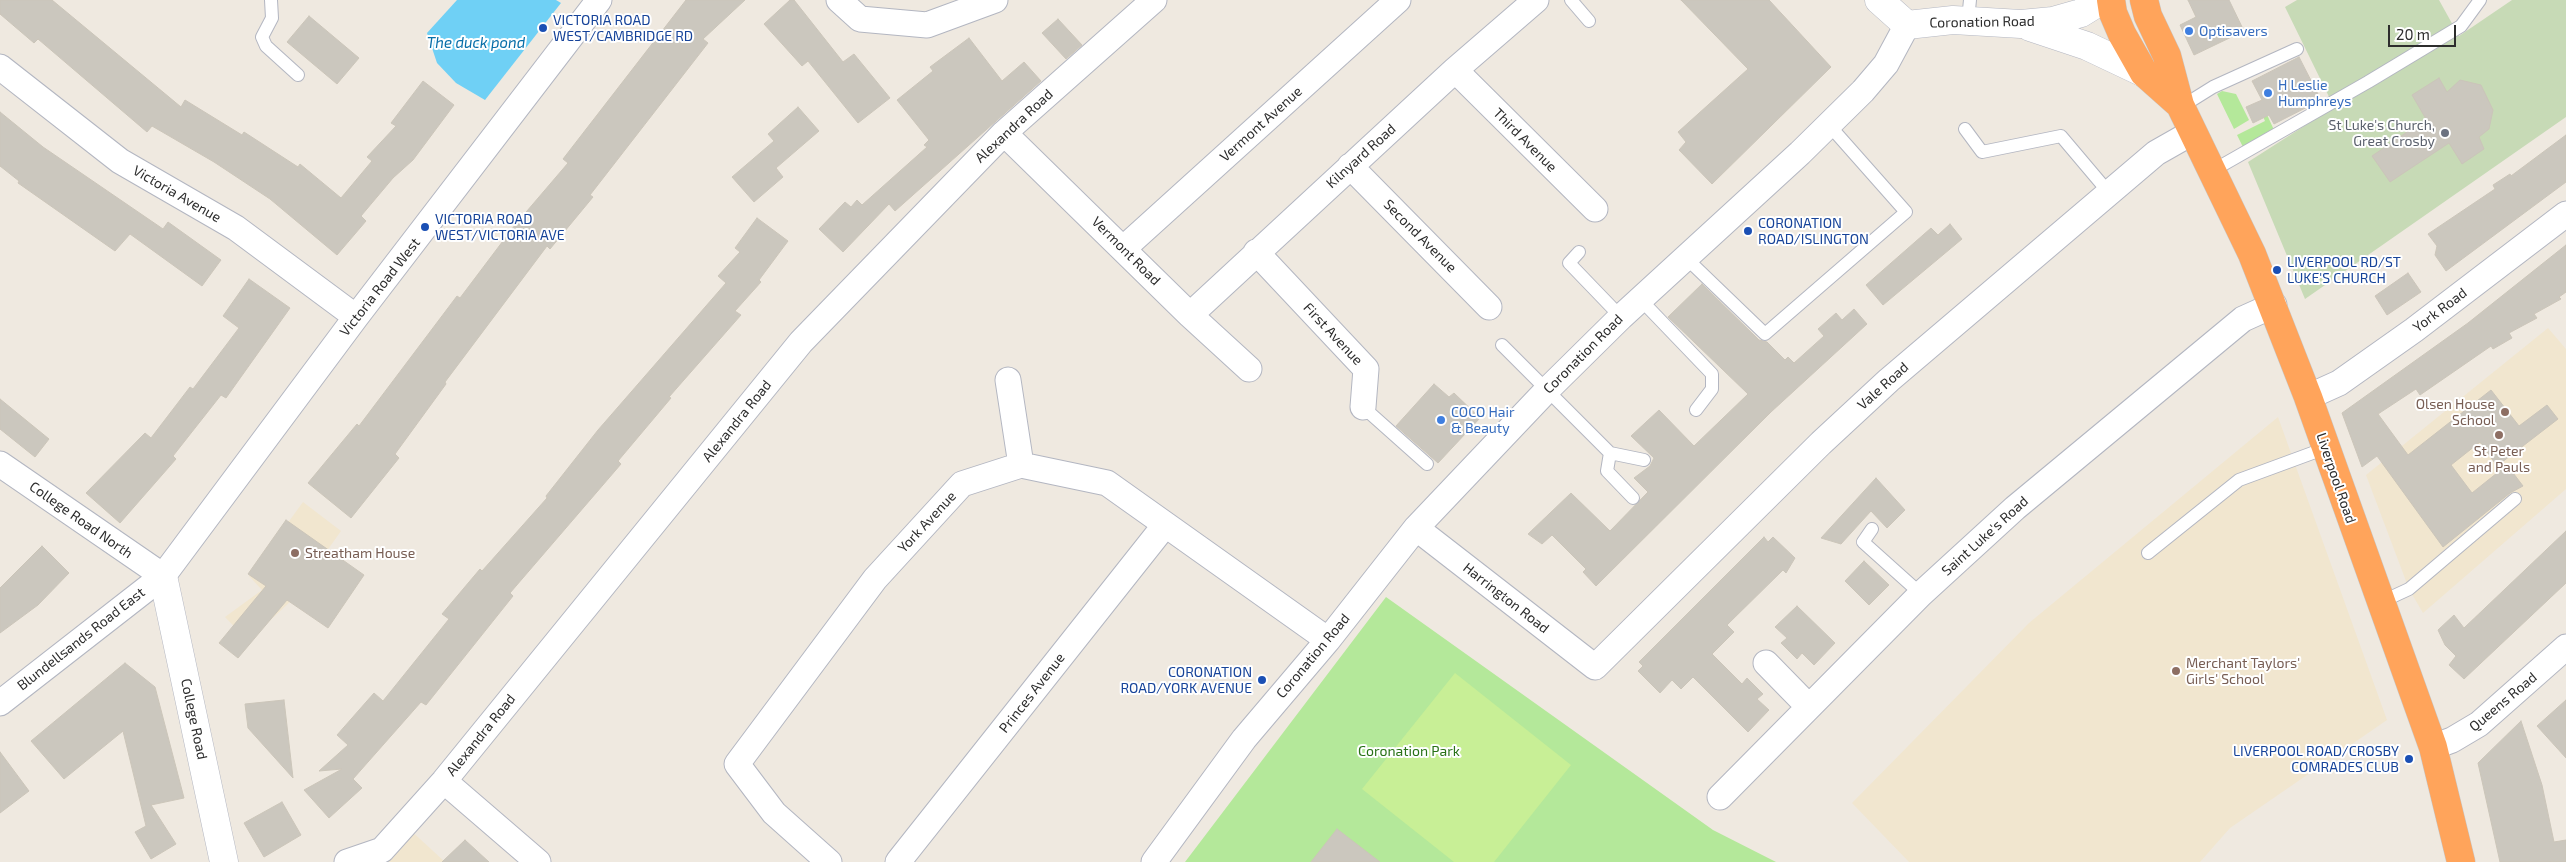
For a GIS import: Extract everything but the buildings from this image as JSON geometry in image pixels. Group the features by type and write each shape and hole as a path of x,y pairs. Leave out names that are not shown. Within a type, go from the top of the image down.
{"highway":[{"name":"Liverpool Road","path":"2111,0 2113,13 2122,34 2144,73 2180,106"},
{"name":"Liverpool Road","path":"2144,0 2148,16 2167,56 2180,106 2274,305 2308,397 2433,747 2461,862"}],"main road":[{"path":"1879,0 1907,25"},
{"name":"Coronation Road","path":"1907,25 1969,10 2021,24 2067,18 2081,13 2102,0"},
{"path":"2021,24 2087,46 2144,73"},
{"name":"College Road","path":"163,576 224,862"}],"street":[{"name":"Victoria Road West","path":"163,576 356,317 599,0"},
{"path":"839,0 860,19 927,25 994,0"},
{"name":"Alexandra Road","path":"347,862 382,850 444,781 801,342 1004,133 1154,0"},
{"name":"Vermont Avenue","path":"1124,248 1398,0"},
{"name":"Kilnyard Road","path":"1190,315 1455,70 1536,0"},
{"name":"Coronation Road","path":"1154,862 1244,739 1328,640 1416,528 1548,389 1621,316 1829,125 1886,64 1907,25"},
{"name":"Victoria Avenue","path":"0,66 120,161 236,228 356,317"},
{"name":"Third Avenue","path":"1455,70 1595,209"},
{"name":"Vale Road","path":"1595,667 1820,443 1875,392 2156,154 2193,132"},
{"name":"Vermont Road","path":"1004,133 1124,248 1190,315 1249,369"},
{"name":"Second Avenue","path":"1350,166 1489,307"},
{"name":"York Road","path":"2308,397 2332,388 2406,335 2566,214"},
{"name":"First Avenue","path":"1256,252 1366,369 1363,407"},
{"name":"Saint Luke's Road","path":"1720,797 1921,594 2015,508 2207,347 2243,319 2274,305"},
{"path":"1008,380 1021,465"},
{"name":"College Road North","path":"0,464 163,576"},
{"name":"York Avenue","path":"829,862 774,813 737,764 874,579 962,484 1021,465 1107,482 1328,640"},
{"name":"Princes Avenue","path":"898,862 1165,525"},
{"name":"Harrington Road","path":"1416,528 1595,667"},
{"name":"Blundellsands Road East","path":"0,703 163,576"},
{"name":"Queens Road","path":"2433,747 2452,740 2479,724 2566,647"},
{"path":"1766,664 1809,707"},
{"path":"444,781 538,862"}],"lane":[{"path":"271,0 272,18 262,37 266,46 298,75"},
{"path":"1571,0 1589,21"},
{"path":"2212,171 2368,82 2461,26 2480,0"},
{"path":"2180,106 2213,87 2297,49"},
{"path":"1685,257 1766,334 1906,212 1829,125"},
{"path":"1965,128 1982,152 2061,136 2110,194"},
{"path":"1579,252 1570,262 1621,316"},
{"path":"1640,299 1712,374 1712,389 1696,410"},
{"path":"1502,345 1610,453 1644,460"},
{"name":"First Avenue","path":"1363,407 1427,464"},
{"path":"2148,553 2240,480 2326,448"},
{"path":"1610,453 1607,471 1633,498"},
{"path":"2381,602 2409,589 2515,499"},
{"path":"1872,529 1863,542 1921,594"}],"shaded area":[{"name":"Olsen House School","path":"2548,328 2566,349 2566,489 2423,613 2409,589 2366,475"},
{"name":"Merchant Taylors' Girls' School","path":"2278,417 2387,720 2230,828 2200,862 1909,862 1852,803 2029,623"},
{"name":"Streatham House","path":"303,502 341,531 292,600 248,641 225,617 262,590 249,576"},
{"path":"407,827 445,862 366,862"}],"green space":[{"path":"2297,0 2439,0 2459,36 2512,0 2566,0 2566,117 2305,299 2248,162 2334,107 2285,7"},
{"path":"2222,91 2236,94 2249,120 2234,129 2217,94"},
{"path":"2264,108 2274,130 2243,147 2237,135 2265,121 2260,110"},
{"name":"Coronation Park","path":"1386,597 1713,830 1776,862 1185,862"},
{"path":"1455,673 1571,765 1494,862 1454,862 1362,789"}],"water":[{"name":"The duck pond","path":"457,0 556,0 561,3 485,100 456,83 437,63 427,33"}],"place":[{"name":"VICTORIA ROAD WEST/CAMBRIDGE RD","path":"543,28"},
{"name":"Optisavers","path":"2189,31"},
{"name":"H Leslie Humphreys","path":"2268,93"},
{"name":"St Luke's Church, Great Crosby","path":"2445,133"},
{"name":"VICTORIA ROAD WEST/VICTORIA AVE","path":"425,227"},
{"name":"CORONATION ROAD/ISLINGTON","path":"1748,231"},
{"name":"LIVERPOOL RD/ST LUKE'S CHURCH","path":"2277,270"},
{"name":"Olsen House School","path":"2505,412"},
{"name":"COCO Hair & Beauty","path":"1441,420"},
{"name":"St Peter and Pauls","path":"2499,435"},
{"name":"Streatham House","path":"295,553"},
{"name":"Merchant Taylors' Girls' School","path":"2176,671"},
{"name":"CORONATION ROAD/YORK AVENUE","path":"1262,680"},
{"name":"LIVERPOOL ROAD/CROSBY COMRADES CLUB","path":"2409,759"}]}
